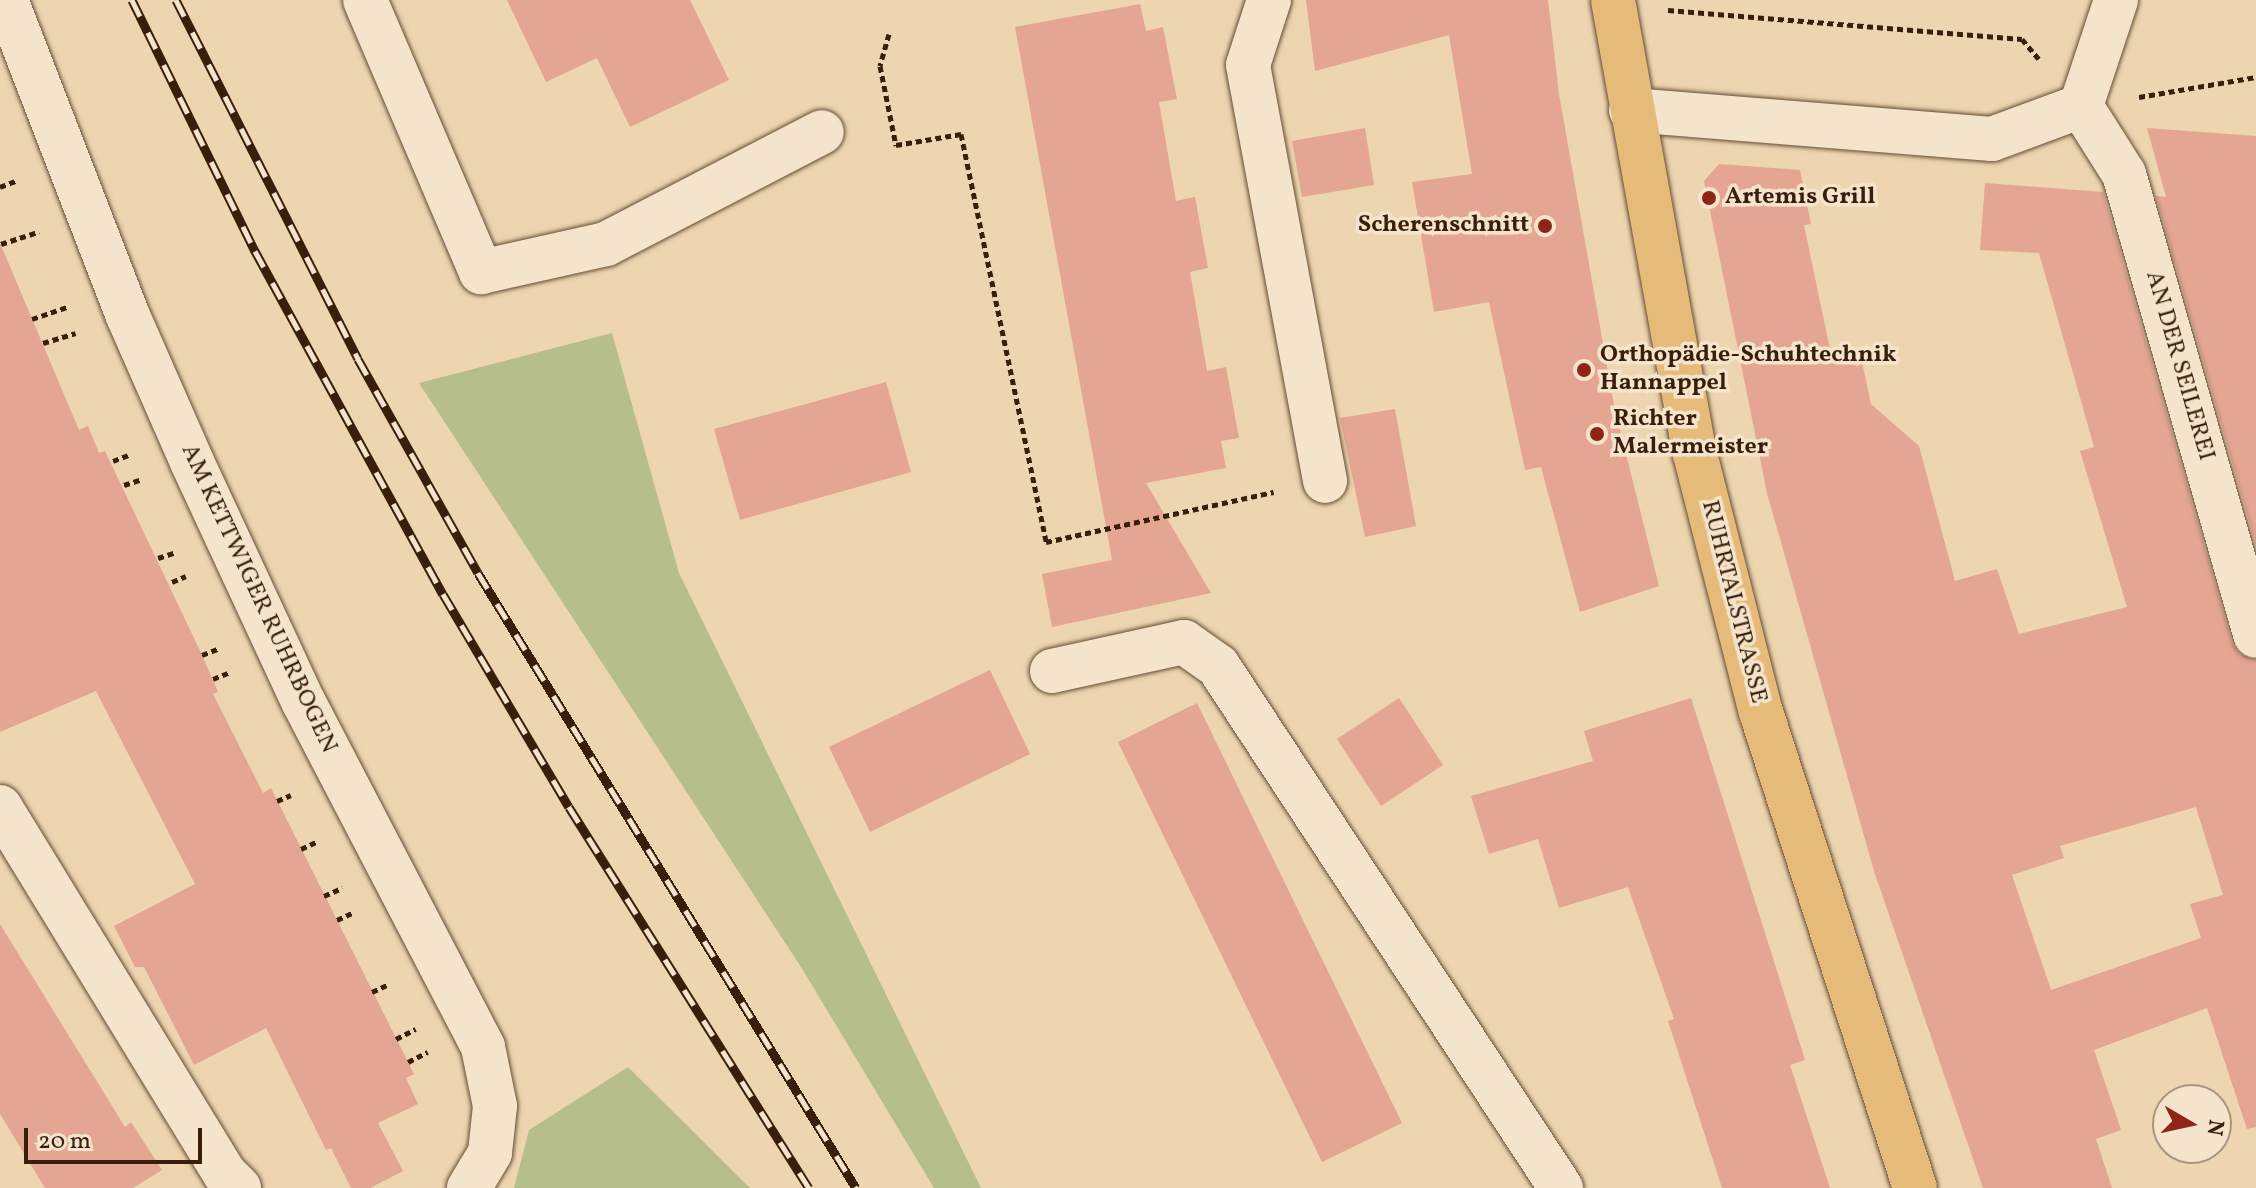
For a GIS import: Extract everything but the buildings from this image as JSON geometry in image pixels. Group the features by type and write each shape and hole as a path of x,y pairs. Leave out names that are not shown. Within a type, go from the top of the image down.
{"main road":[{"name":"RUHRTALSTRASSE","path":"1614,3 1695,454 1761,712 1915,1188"}],"street":[{"name":"AM KETTWIGER RUHRBOGEN","path":"6,0 128,316 186,448 303,701 483,1047 495,1106 490,1153 469,1188"},
{"path":"365,0 481,272 606,244 822,132"},
{"path":"1269,0 1248,65 1325,481"},
{"path":"1631,110 1992,139 2081,106 2116,0"},
{"name":"AN DER SEILEREI","path":"2081,106 2124,174 2256,636"},
{"path":"1052,671 1184,642 1218,666 1561,1188"},
{"path":"0,807 225,1174 239,1188"}],"path":[{"path":"1614,3 2022,39 2081,106 2256,77"},
{"path":"889,34 880,66 896,145 961,134 1046,542 1325,481"}],"green space":[{"path":"612,333 679,573 981,1188 934,1188 801,967 419,383"},
{"path":"628,1067 750,1188 514,1188 529,1130"}],"railway":[{"path":"132,0 255,251 443,594 569,807 809,1188"},
{"path":"176,0 358,359 478,573 856,1188"}],"place":[{"name":"Artemis Grill","path":"1709,198"},
{"name":"Scherenschnitt","path":"1545,226"},
{"name":"Orthopädie-Schuhtechnik Hannappel","path":"1584,370"},
{"name":"Richter Malermeister","path":"1597,434"}]}
